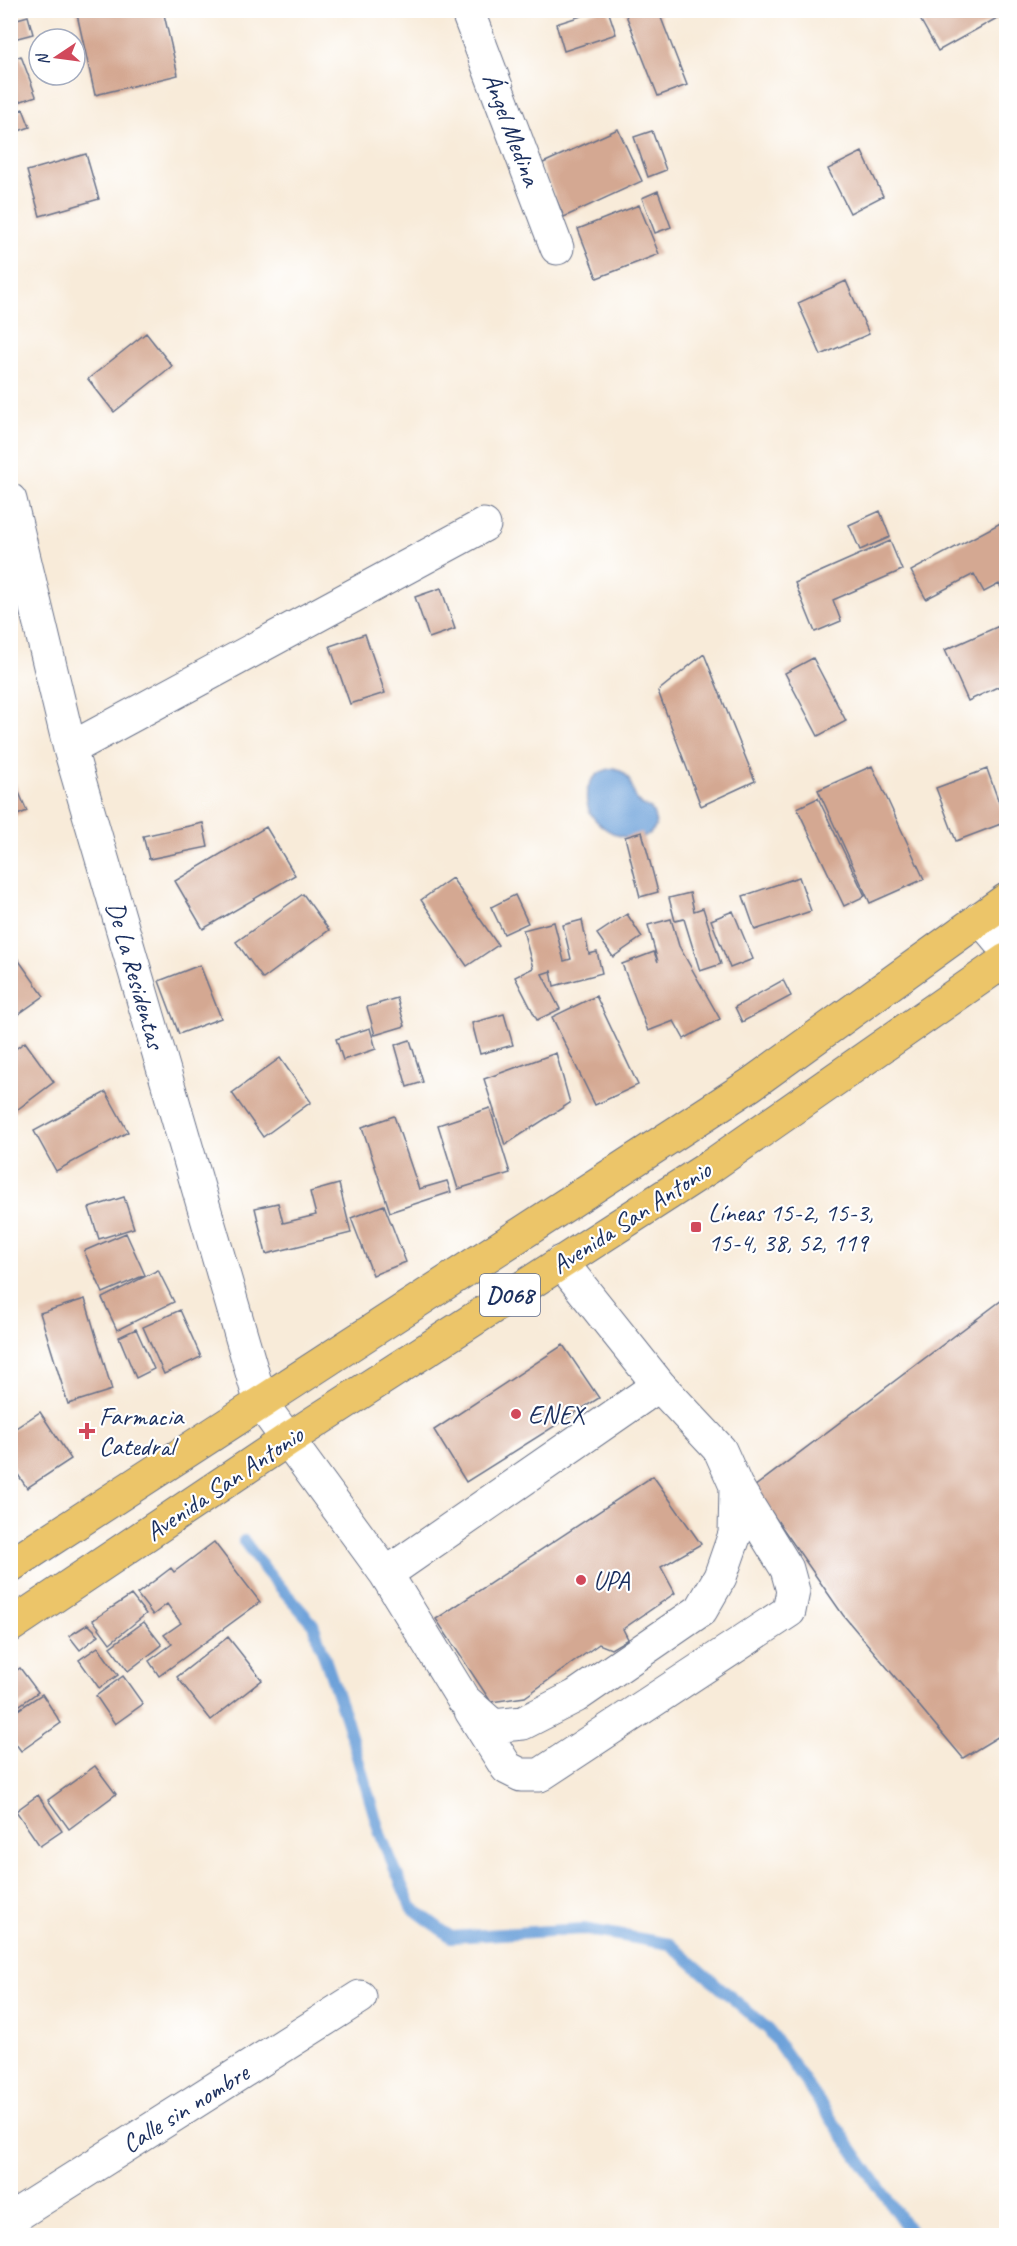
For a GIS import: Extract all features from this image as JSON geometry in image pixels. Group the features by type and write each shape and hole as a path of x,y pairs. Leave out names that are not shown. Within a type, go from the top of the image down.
{"main road":[{"name":"Avenida San Antonio","path":"10,1566 750,1085 993,909"},
{"name":"Avenida San Antonio","path":"10,1626 287,1440 720,1160 1006,960"}],"street":[{"name":"Ángel Medina","path":"467,10 557,248"},
{"name":"De La Residentas","path":"10,500 70,749 261,1403 386,1574 507,1768 521,1775 540,1775 789,1611 793,1591 787,1569 736,1486 720,1450 659,1385 561,1262"},
{"path":"70,749 483,525"},
{"path":"993,909 1006,948"},
{"path":"386,1574 659,1385"},
{"path":"463,1700 493,1725 523,1723 576,1696 701,1610 720,1577 735,1534 736,1486"},
{"name":"Calle sin nombre","path":"10,2219 360,1997"}],"water":[{"path":"615,768 629,779 637,800 653,812 656,826 649,834 639,838 618,835 608,830 592,816 587,799 589,786 596,776"}],"building":[{"path":"76,10 163,10 178,75 95,95 87,59 87,27 80,27"},
{"path":"600,10 608,10 616,34 564,51 556,24"},
{"path":"624,10 658,10 687,85 658,96"},
{"path":"915,10 1006,10 1006,13 938,51"},
{"path":"28,16 31,27 27,27 27,36 10,40 10,21"},
{"path":"21,56 27,72 27,87 33,87 36,96 10,105 10,60"},
{"path":"23,109 30,127 10,134 10,114"},
{"path":"618,129 642,181 564,217 541,164"},
{"path":"652,131 666,170 648,177 634,137"},
{"path":"862,152 883,196 850,213 828,169"},
{"path":"86,154 99,199 40,216 27,171"},
{"path":"658,191 671,227 655,233 642,198"},
{"path":"639,205 659,254 597,278 578,229"},
{"path":"846,281 869,334 821,355 798,303"},
{"path":"146,333 172,366 114,412 88,379"},
{"path":"880,511 890,537 860,550 849,525"},
{"path":"1006,520 1006,597 999,584 984,592 974,574 926,599 911,571"},
{"path":"890,541 902,570 833,600 841,621 815,632 795,583"},
{"path":"441,588 455,629 429,638 415,597"},
{"path":"999,626 1006,641 1006,683 968,701 945,650"},
{"path":"365,634 385,693 350,704 330,646"},
{"path":"704,654 755,781 701,806 658,691"},
{"path":"813,658 846,721 818,736 785,673"},
{"path":"872,766 924,879 870,903 818,790"},
{"path":"987,769 1006,822 956,841 936,788"},
{"path":"10,772 27,811 10,818"},
{"path":"818,798 865,896 844,906 797,808"},
{"path":"203,823 208,847 149,859 143,836"},
{"path":"266,827 295,875 203,929 175,881"},
{"path":"642,832 658,892 640,897 625,837"},
{"path":"799,877 811,911 755,930 743,896"},
{"path":"452,878 498,945 467,966 421,900"},
{"path":"690,893 694,911 703,908 721,964 700,971 684,919 675,921 669,898"},
{"path":"303,894 329,930 263,979 236,942"},
{"path":"515,895 528,923 504,934 491,907"},
{"path":"733,911 753,959 730,968 711,920"},
{"path":"627,914 642,937 613,957 597,934"},
{"path":"671,919 679,946 720,1019 684,1039 674,1021 648,1031 622,964 654,952 658,962 648,925"},
{"path":"582,920 589,954 597,952 602,973 554,986 551,971 542,974 560,1009 537,1020 515,977 533,968 523,930 554,922 564,961 571,959 563,925"},
{"path":"10,948 44,996 10,1020"},
{"path":"200,965 221,1018 179,1034 159,981"},
{"path":"783,980 791,996 742,1022 735,1007"},
{"path":"596,996 638,1085 595,1105 552,1017"},
{"path":"397,998 405,1026 375,1035 367,1007"},
{"path":"504,1014 513,1045 480,1054 472,1023"},
{"path":"370,1028 376,1049 343,1060 336,1039"},
{"path":"410,1040 423,1082 407,1087 395,1045"},
{"path":"25,1042 54,1082 10,1115 10,1053"},
{"path":"556,1053 570,1103 505,1145 484,1079"},
{"path":"280,1058 311,1102 263,1137 232,1093"},
{"path":"106,1092 128,1132 56,1171 34,1131"},
{"path":"490,1108 510,1173 458,1189 438,1125"},
{"path":"394,1116 419,1189 447,1181 451,1192 390,1212 362,1127"},
{"path":"339,1184 351,1233 266,1254 255,1208 278,1203 283,1223 316,1215 310,1192"},
{"path":"124,1197 134,1228 99,1239 89,1208"},
{"path":"384,1205 406,1262 373,1275 351,1218"},
{"path":"126,1233 145,1275 103,1293 84,1251"},
{"path":"158,1270 174,1302 117,1330 102,1298"},
{"path":"1006,1297 1006,1732 963,1758 843,1615 754,1487"},
{"path":"85,1299 112,1390 68,1404 40,1313"},
{"path":"180,1310 201,1357 164,1374 143,1327"},
{"path":"136,1329 154,1369 136,1378 119,1337"},
{"name":"ENEX","path":"563,1345 599,1398 466,1482 434,1430"},
{"path":"40,1412 71,1459 27,1488 10,1463 10,1432"},
{"name":"UPA","path":"653,1476 701,1544 661,1567 675,1593 623,1629 628,1639 611,1649 599,1644 525,1697 491,1702 436,1619"},
{"path":"214,1542 260,1602 159,1676 149,1661 172,1644 164,1635 181,1623 167,1604 153,1615 137,1594 171,1568 174,1572"},
{"path":"131,1595 146,1614 110,1643 93,1620"},
{"path":"144,1622 162,1645 128,1671 110,1647"},
{"path":"88,1624 99,1635 80,1650 69,1636"},
{"path":"228,1637 262,1680 211,1720 177,1677"},
{"path":"98,1647 118,1675 99,1688 79,1660"},
{"path":"20,1668 38,1692 10,1712 10,1675"},
{"path":"123,1676 143,1704 115,1724 96,1696"},
{"path":"42,1694 61,1723 21,1751 10,1736 10,1715"},
{"path":"95,1766 116,1794 69,1829 48,1800"},
{"path":"38,1795 62,1831 40,1846 16,1811"}],"waterway":[{"path":"244,1541 266,1571 313,1624 346,1719 380,1834 411,1907 451,1937 583,1929 670,1944 769,2030 913,2236"}],"place":[{"name":"Líneas 15-2, 15-3, 15-4, 38, 52, 119","path":"696,1227"},
{"name":"ENEX","path":"516,1414"},
{"name":"Farmacia Catedral","path":"87,1431"},
{"name":"UPA","path":"581,1580"}]}
